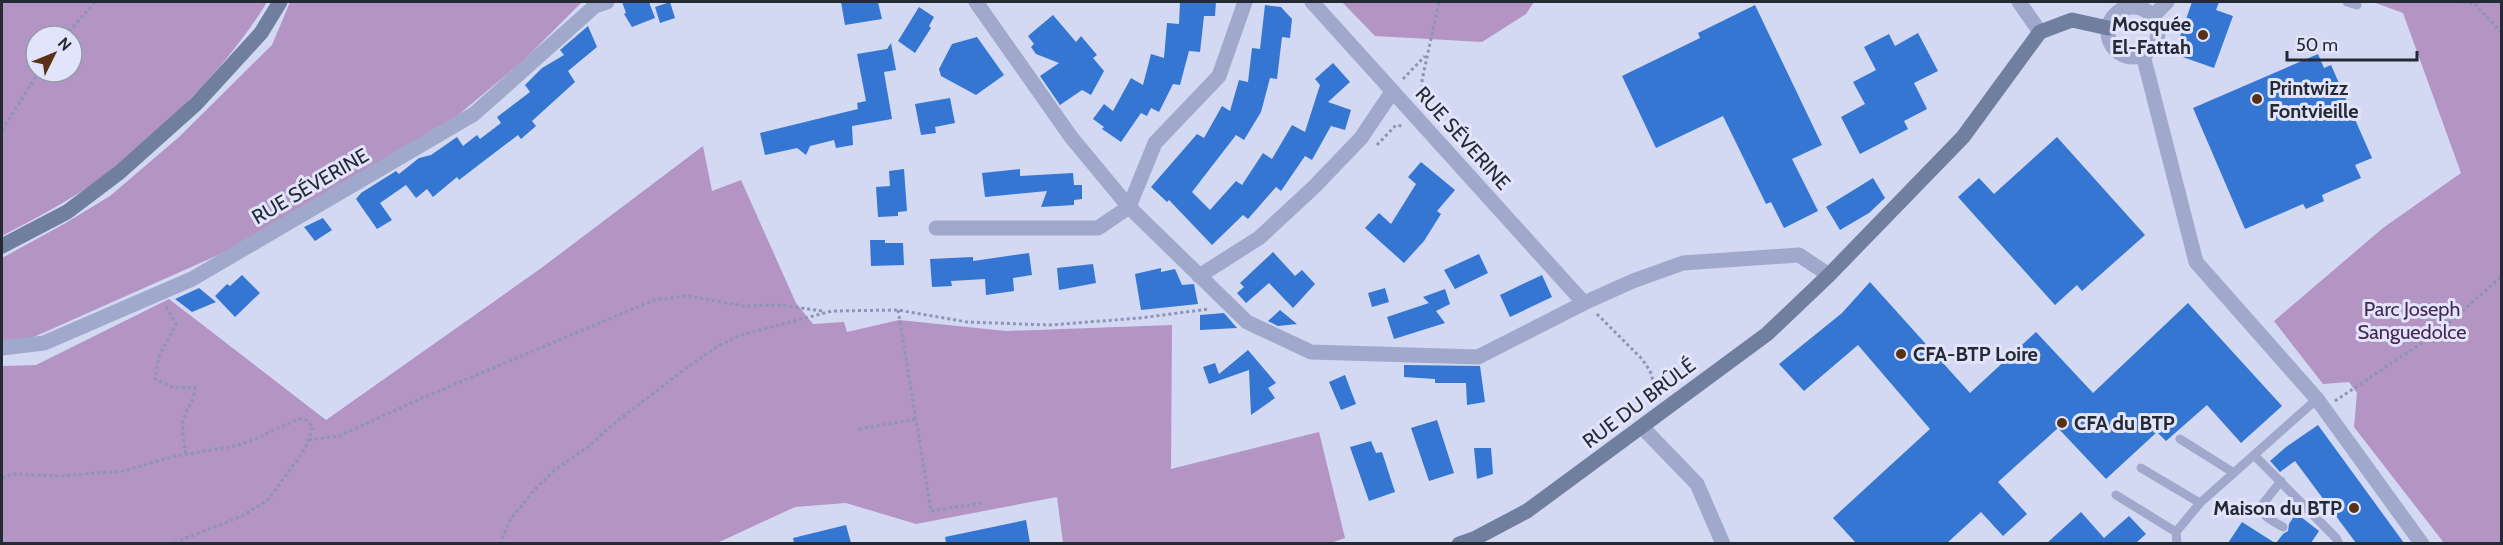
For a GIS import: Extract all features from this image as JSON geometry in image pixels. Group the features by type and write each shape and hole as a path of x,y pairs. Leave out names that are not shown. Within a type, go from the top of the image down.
{"main road":[{"path":"2,246 67,212 120,172 196,104 261,33 280,2"},
{"path":"2040,32 2072,20 2108,28"},
{"name":"RUE DU BRÛLÉ","path":"1459,543 1476,538 1527,511 1767,333 1829,275 1963,137 2040,32"}],"street":[{"name":"RUE SÉVERINE","path":"2,348 44,343 192,279 474,114 595,6 606,2"},
{"path":"976,2 1071,137 1129,207 1246,322 1311,352 1478,357 1584,303 1633,281 1683,263 1799,255 1829,275"},
{"path":"936,228 1098,228 1129,207 1155,143 1219,76 1245,2"},
{"name":"RUE SÉVERINE","path":"1312,2 1584,303"},
{"path":"2019,2 2040,32"},
{"path":"2153,16 2167,2"},
{"path":"2130,7 2146,11 2153,16 2157,23 2158,38 2150,51 2143,55 2128,57 2121,54 2110,43 2108,28 2115,14 2130,7"},
{"path":"2143,55 2196,262 2320,404 2422,543"},
{"path":"1199,276 1259,238 1314,187 1361,138 1392,92"},
{"path":"1642,427 1697,484 1723,543"}],"lane":[{"path":"2347,2 2357,5"},
{"path":"2177,543 2176,532 2200,503 2254,455 2320,404"},
{"path":"2181,439 2234,473"},
{"path":"2254,455 2330,531 2339,543"},
{"path":"2141,468 2200,503"},
{"path":"2281,481 2262,505 2261,510 2263,514 2283,527"},
{"path":"2115,495 2176,532"}],"path":[{"path":"76,24 95,2"},
{"path":"1417,119 1423,99 1422,80 1438,2"},
{"path":"2463,2 2475,4 2502,33"},
{"path":"1392,92 1427,54"},
{"path":"2,130 31,84"},
{"path":"2320,404 2441,330 2502,276"},
{"path":"158,294 176,324 159,356 155,379 172,387 195,388 194,401 185,413 182,424 186,454"},
{"path":"309,440 339,436 422,398 654,300 688,296 744,306 779,305 826,312"},
{"path":"500,543 510,519 549,476 685,369 718,346 741,335 832,311 898,310 967,322 1050,325 1181,314 1219,307 1220,297"},
{"path":"898,310 930,510 982,503"},
{"path":"1596,314 1642,359 1650,371 1662,412"},
{"path":"2,478 13,474 61,477 123,471 186,454 234,446 298,419 306,420 314,427 305,449 269,500 242,516 171,543"},
{"path":"859,429 916,419"}],"green space":[{"path":"2,2 267,2 213,75 167,122 120,164 86,189 2,236"},
{"path":"290,2 582,2 524,60 457,116 225,252 27,340 2,343 2,258 110,196 179,137 272,45"},
{"path":"1342,2 1534,2 1526,14 1482,42 1375,36"},
{"name":"Parc Joseph Sanguedolce","path":"2373,2 2501,2 2501,543 2444,543 2354,427 2357,393 2349,382 2323,384 2274,321 2383,228 2461,173 2403,13"},
{"path":"703,146 712,191 741,180 796,303 813,324 844,322 847,332 899,320 1006,331 1172,325 1171,469 1319,432 1345,538 1328,544 1063,543 1057,497 916,524 846,503 795,507 715,544 2,543 2,366 36,365 169,299 326,420 540,269"}],"building":[{"path":"622,2 649,2 655,18 632,27 624,14 626,13"},
{"path":"670,2 675,18 660,23 655,7"},
{"path":"841,2 878,2 882,19 845,25"},
{"path":"1180,2 1216,2 1215,16 1204,16 1200,52 1189,51 1180,85 1173,84 1159,112 1151,108 1147,116 1141,113 1121,142 1102,129 1104,127 1093,119 1104,104 1113,111 1131,78 1143,85 1151,54 1164,58 1167,23 1179,24"},
{"name":"Mosquée El-Fattah","path":"2192,2 2219,2 2216,10 2233,16 2214,68 2174,54"},
{"path":"1265,5 1281,7 1292,19 1290,38 1282,37 1277,79 1270,78 1261,112 1244,140 1236,135 1192,192 1210,210 1236,181 1242,185 1263,153 1272,159 1292,125 1305,132 1320,85 1315,79 1333,63 1350,82 1328,102 1351,110 1345,130 1331,126 1312,160 1305,156 1281,191 1276,187 1248,219 1243,215 1212,245 1169,200 1167,202 1151,187 1197,134 1204,138 1222,106 1230,111 1239,80 1248,82 1252,48 1260,49"},
{"path":"1755,5 1822,145 1792,159 1818,211 1784,228 1771,202 1766,204 1723,116 1656,148 1622,76 1700,38 1698,33"},
{"path":"919,7 934,17 929,26 931,28 915,53 898,41"},
{"path":"1053,15 1076,42 1081,36 1097,55 1093,58 1104,71 1091,95 1082,90 1060,105 1040,76 1059,63 1036,54 1031,47 1034,44 1028,36"},
{"path":"588,26 597,47 568,71 575,82 532,121 536,126 521,139 518,135 459,180 457,177 433,197 427,189 416,198 406,185 380,203 392,220 377,229 356,199 361,193 396,171 399,174 419,158 431,155 457,137 463,146 477,135 480,139 501,123 497,117 530,92 525,85 542,68 564,55 560,50"},
{"path":"1918,33 1938,71 1914,83 1927,109 1904,121 1908,129 1860,154 1841,117 1865,104 1853,82 1876,70 1864,47 1889,34 1895,46"},
{"path":"977,37 1004,75 976,95 941,76 939,69 952,44"},
{"path":"891,43 896,70 884,72 892,119 852,126 853,145 836,148 834,140 810,146 806,155 797,148 765,155 760,133 858,109 857,103 866,101 857,54 887,49"},
{"path":"2318,54 2324,68 2331,65 2372,158 2355,165 2361,178 2322,195 2324,201 2306,209 2303,204 2245,229 2193,108"},
{"path":"950,98 955,123 935,127 936,133 921,135 915,104"},
{"path":"2057,137 2145,235 2082,291 2077,285 2055,305 1958,197 1979,178 1994,194"},
{"path":"1421,162 1455,190 1437,211 1441,214 1424,241 1404,263 1365,228 1379,213 1391,224 1416,184 1408,177"},
{"path":"904,169 907,211 898,212 898,216 878,217 876,187 890,186 889,171"},
{"path":"1020,169 1020,176 1073,173 1074,185 1082,185 1082,199 1074,200 1074,205 1041,207 1047,191 985,197 982,173"},
{"path":"1873,178 1885,198 1869,213 1840,230 1826,207"},
{"path":"323,218 332,230 315,241 304,227"},
{"path":"870,240 903,243 904,265 871,266"},
{"path":"1273,252 1295,276 1302,270 1315,284 1293,308 1269,283 1246,303 1237,293 1244,287 1240,283"},
{"path":"1029,253 1032,275 1013,278 1014,291 986,295 985,279 951,281 952,286 932,287 930,259 973,257 973,261"},
{"path":"1479,254 1488,273 1455,289 1444,270"},
{"path":"1093,264 1096,283 1059,290 1057,268"},
{"path":"1161,268 1161,272 1175,269 1182,285 1194,284 1198,304 1141,310 1135,274"},
{"path":"242,275 260,293 235,317 215,296 227,284 230,286"},
{"path":"1542,275 1552,297 1510,317 1500,295"},
{"name":"CFA du BTP","path":"1870,282 1970,393 2036,332 2093,393 2188,303 2282,406 2241,443 2207,405 2166,441 2157,432 2106,479 2058,428 1998,482 2027,514 2003,536 1981,512 1947,543 1856,543 1833,518 1930,429 1858,345 1804,391 1779,364 1842,313"},
{"path":"199,288 216,302 192,312 175,299"},
{"path":"1385,288 1389,302 1372,307 1368,293"},
{"path":"1445,289 1450,304 1436,311 1445,323 1394,339 1387,317 1429,303 1423,297"},
{"path":"1280,310 1297,324 1278,326 1268,321"},
{"path":"1224,313 1237,328 1200,330 1200,315"},
{"path":"1248,350 1276,383 1268,388 1275,398 1251,415 1249,370 1209,384 1203,367 1215,363 1219,374"},
{"path":"1404,365 1480,366 1485,402 1467,405 1466,383 1435,383 1435,379 1404,377"},
{"path":"1345,375 1356,404 1341,410 1329,382"},
{"path":"1437,420 1454,473 1429,481 1411,428"},
{"name":"Maison du BTP","path":"2318,425 2404,543 2356,543 2295,461 2280,472 2270,461"},
{"path":"1371,441 1376,453 1382,452 1395,492 1369,501 1350,447"},
{"path":"1474,448 1491,448 1493,474 1477,479"},
{"path":"2081,512 2104,538 2129,516 2146,534 2136,543 2047,543"},
{"path":"2296,513 2319,531 2311,543 2276,543 2288,531 2289,524"},
{"path":"1026,520 1030,543 946,543 945,537"},
{"path":"2242,522 2275,543 2228,543"},
{"path":"846,525 851,543 794,543 793,538"}],"place":[{"name":"Mosquée El-Fattah","path":"2203,35"},
{"name":"Printwizz Fontvieille","path":"2257,99"},
{"name":"CFA-BTP Loire","path":"1901,354"},
{"name":"CFA du BTP","path":"2062,423"},
{"name":"Maison du BTP","path":"2354,508"}]}
